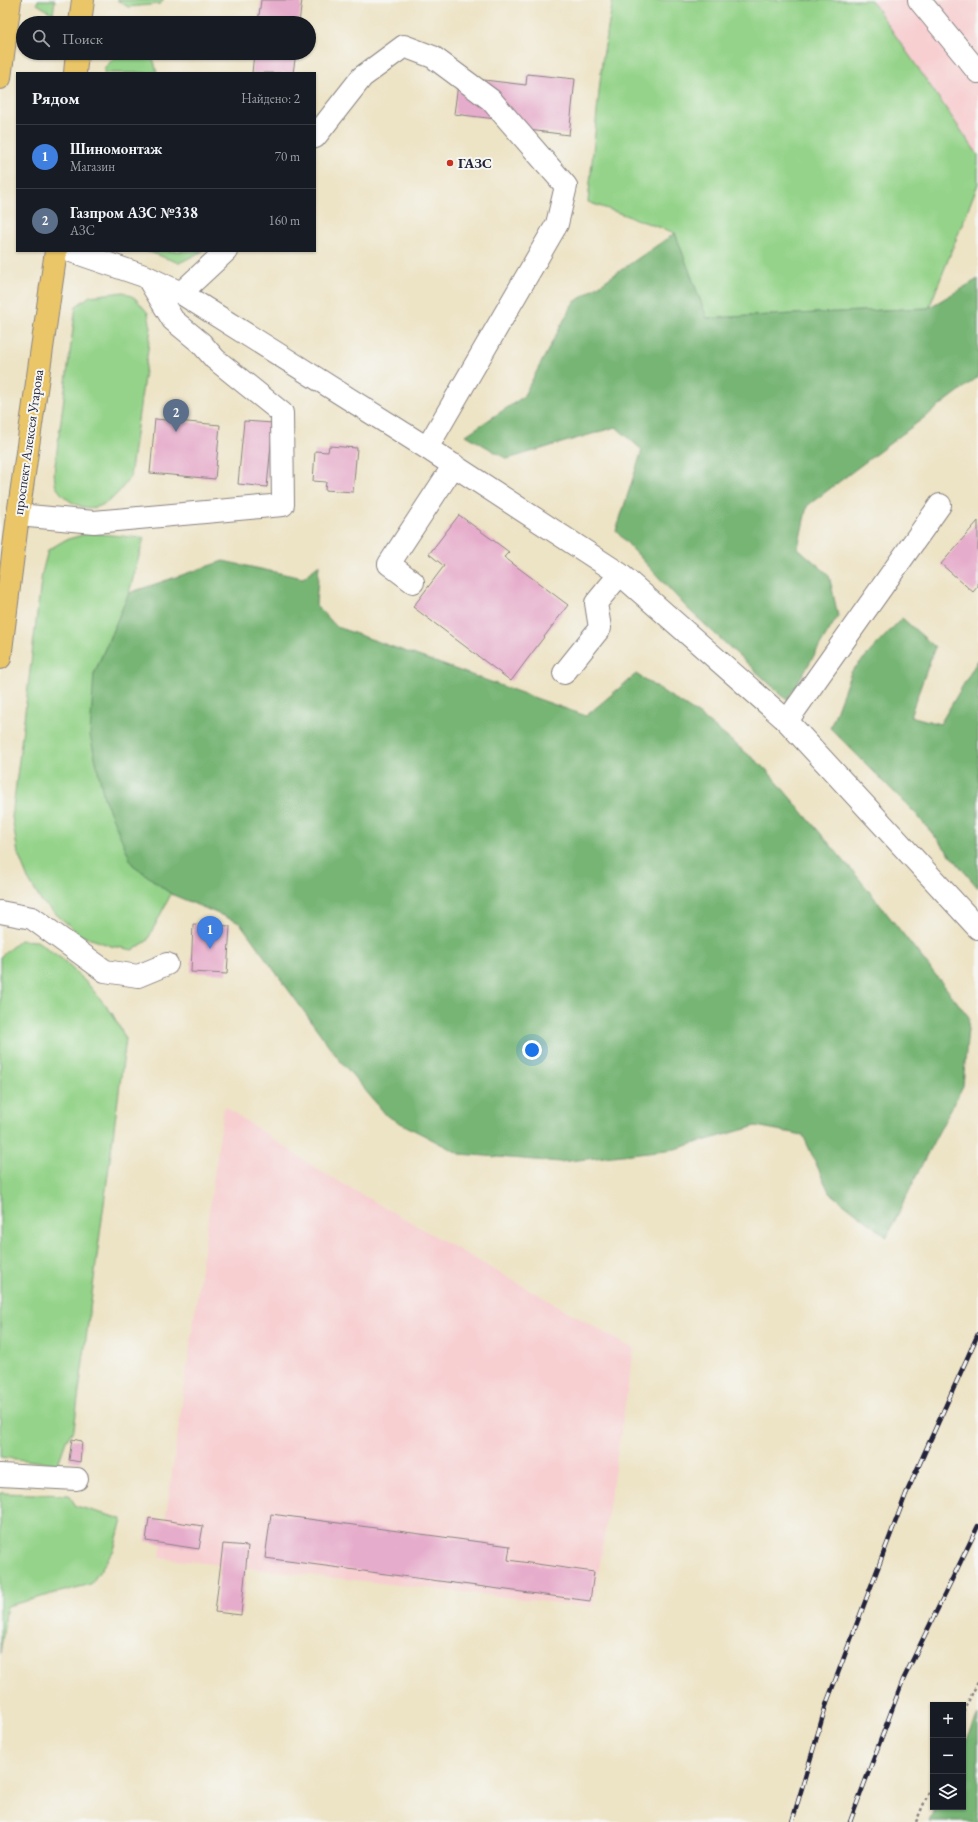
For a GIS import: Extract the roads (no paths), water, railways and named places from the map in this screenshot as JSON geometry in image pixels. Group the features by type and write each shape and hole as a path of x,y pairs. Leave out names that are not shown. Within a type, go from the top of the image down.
{"main road":[{"path":"0,78 10,0"},
{"path":"83,0 84,16"},
{"path":"75,72 76,60"},
{"name":"проспект Алексея Угарова","path":"0,658 18,515 56,252"}],"street":[{"path":"919,0 978,72"},
{"path":"316,136 362,77 404,46 433,57 491,100 566,186 558,224 427,448"},
{"path":"74,252 147,277 181,293 454,465 620,574 787,721 978,928"},
{"path":"181,293 225,252"},
{"path":"18,515 94,522 283,505 282,413 215,359 201,343 173,320 147,277"},
{"path":"413,582 389,564 454,465"},
{"path":"787,721 940,505"},
{"path":"564,673 600,628 596,603 620,574"},
{"path":"0,912 32,918 104,971 138,976 167,964"},
{"path":"0,1475 78,1480"}],"railway":[{"path":"792,1822 827,1702 906,1494 978,1334"},
{"path":"850,1822 903,1680 978,1526"}],"place":[{"name":"ГАЗС","path":"450,163"},
{"name":"Газпром АЗС №338","path":"176,432"},
{"name":"Шиномонтаж","path":"210,949"}]}
